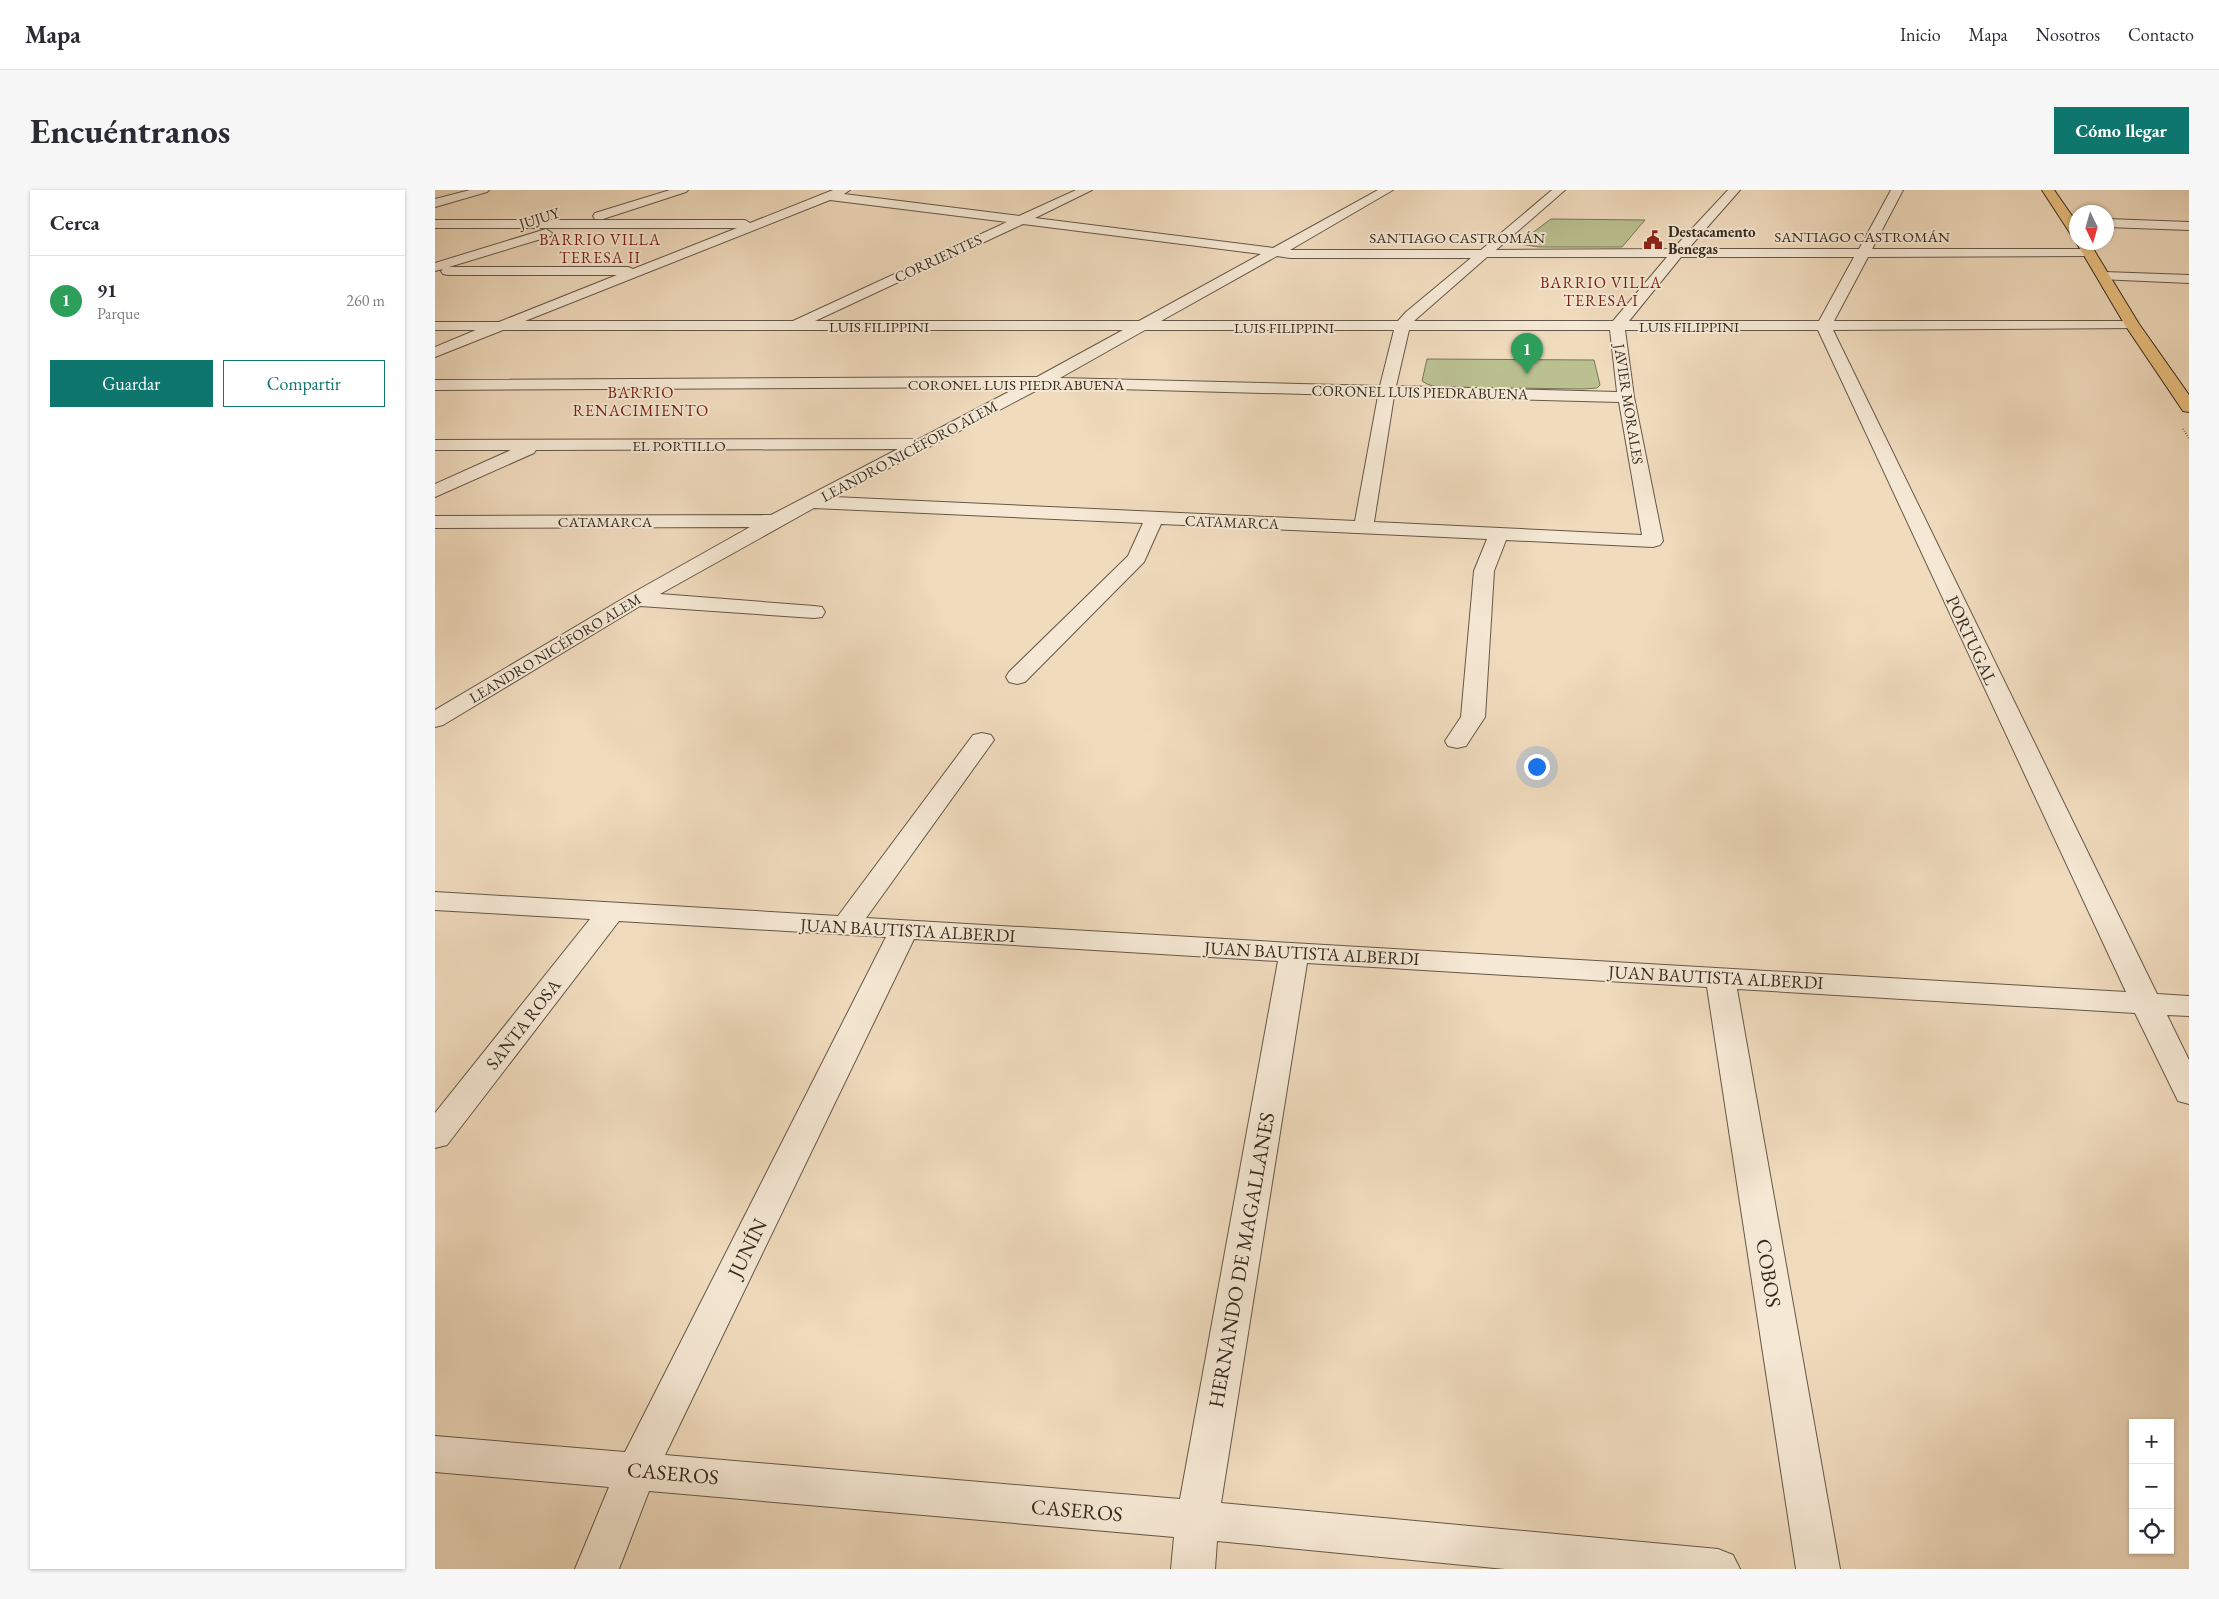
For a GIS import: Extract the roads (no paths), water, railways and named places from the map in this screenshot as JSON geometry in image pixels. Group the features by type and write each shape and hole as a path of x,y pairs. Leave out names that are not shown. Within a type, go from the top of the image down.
{"main road":[{"path":"2047,190 2069,217"},
{"path":"2087,250 2132,325 2189,407"}],"street":[{"path":"435,203 483,190"},
{"name":"JUJUY","path":"435,267 682,190"},
{"path":"435,352 844,190"},
{"name":"CORRIENTES","path":"791,326 1086,190"},
{"name":"LEANDRO NICÉFORO ALEM","path":"435,720 635,599 775,521 1039,382 1387,190"},
{"path":"1363,528 1387,391 1402,326 1411,315 1559,190"},
{"name":"JAVIER MORALES","path":"1653,541 1626,397 1617,326 1734,190"},
{"path":"1824,326 1897,190"},
{"name":"SANTIAGO CASTROMÁN","path":"830,196 1275,253 1862,253 2069,247"},
{"path":"2114,223 2189,226"},
{"path":"435,224 759,224"},
{"path":"435,272 642,271"},
{"path":"2104,276 2189,279"},
{"name":"LUIS FILIPPINI","path":"435,326 2132,325"},
{"name":"PORTUGAL","path":"1824,326 1825,334 2189,1093"},
{"name":"CORONEL LUIS PIEDRABUENA","path":"435,385 1039,382 1626,397"},
{"name":"EL PORTILLO","path":"435,445 923,444"},
{"path":"435,491 536,445"},
{"name":"CATAMARCA","path":"811,502 1653,541"},
{"path":"1017,677 1137,558 1154,519"},
{"name":"CATAMARCA","path":"435,522 775,521"},
{"path":"1457,741 1473,717 1483,571 1499,534"},
{"path":"635,599 814,612"},
{"path":"845,927 982,740"},
{"name":"JUAN BAUTISTA ALBERDI","path":"435,901 2189,1006"},
{"name":"SANTA ROSA","path":"435,1136 611,912"},
{"name":"JUNÍN","path":"597,1569 637,1470 904,930"},
{"name":"HERNANDO DE MAGALLANES","path":"1193,1569 1197,1520 1294,952"},
{"name":"COBOS","path":"1720,977 1818,1569"},
{"name":"CASEROS","path":"435,1454 1197,1520 1718,1569"}],"place":[{"name":"Destacamento Benegas","path":"1653,240"},
{"name":"91","path":"1527,374"}],"district":[{"name":"BARRIO VILLA TERESA II","path":"600,248"},
{"name":"BARRIO VILLA TERESA I","path":"1601,291"},
{"name":"BARRIO RENACIMIENTO","path":"641,401"}]}
